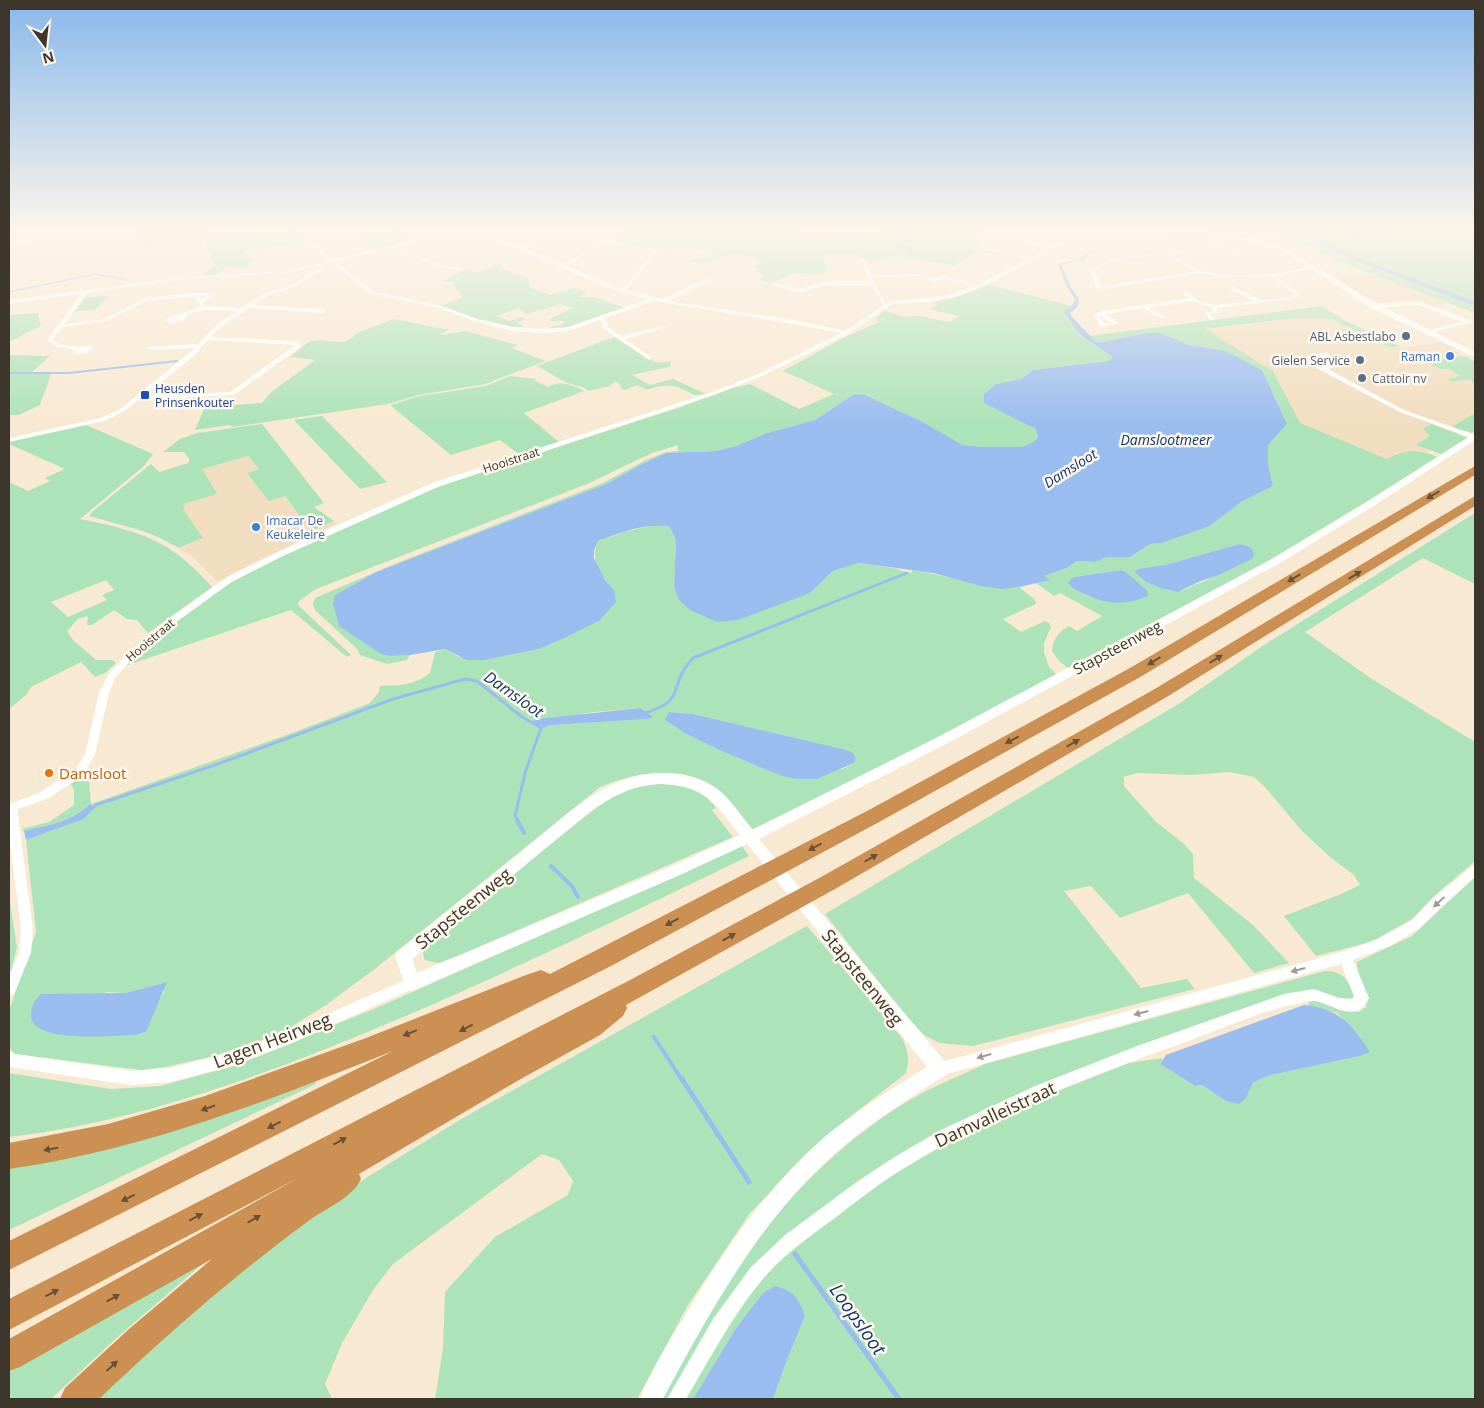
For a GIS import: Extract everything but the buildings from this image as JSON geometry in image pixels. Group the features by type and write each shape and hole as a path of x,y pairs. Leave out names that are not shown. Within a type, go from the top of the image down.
{"highway":[{"path":"9,1256 603,959 882,811 1136,672 1475,470"},
{"path":"9,1315 640,986 837,878 1159,694 1475,500"},
{"path":"9,1156 100,1139 191,1114 344,1059 426,1027 503,993 603,959"},
{"path":"9,1356 241,1227 510,1071 591,1027 640,986"},
{"path":"76,1399 152,1328 248,1248 320,1196 420,1134 510,1071"}],"main road":[{"path":"1355,294 1374,306 1475,355"}],"street":[{"path":"9,302 67,294"},
{"path":"81,348 59,346 50,340 84,294"},
{"path":"60,326 105,320 145,300 213,294 202,305 186,314"},
{"path":"9,440 102,420 121,411 192,354 216,328 267,294"},
{"path":"376,294 437,306 476,320 512,329 560,330 602,318 654,299"},
{"path":"635,294 664,301 802,322 846,333"},
{"path":"664,301 679,294"},
{"path":"879,294 885,306"},
{"name":"Hooistraat","path":"11,808 48,793 79,773 90,754 104,693 112,676 134,652 162,629 230,580 288,551 435,485 717,392 760,375 846,333 885,306 898,302 946,297 955,294"},
{"path":"1186,294 1195,301"},
{"path":"1243,294 1260,302"},
{"path":"1116,323 1105,317 1104,313 1195,301 1215,307 1297,296 1294,294"},
{"path":"196,295 202,305"},
{"path":"1374,306 1420,304 1469,322 1428,332"},
{"path":"202,305 322,312"},
{"path":"1144,307 1162,317"},
{"path":"1211,319 1207,313 1215,312 1215,307"},
{"path":"602,318 607,329 649,358"},
{"path":"621,338 663,327"},
{"path":"138,398 232,394 298,348 298,343 206,338"},
{"path":"149,348 199,346"},
{"name":"Stapsteenweg","path":"1322,369 1402,411 1475,436"},
{"name":"Stapsteenweg","path":"940,1069 859,971 724,806 713,793 697,784 654,778 633,782 606,794 582,810 403,958 412,983 684,867 791,818 935,745 1276,561 1369,505 1475,436"},
{"path":"9,990 24,953 27,929 11,808"},
{"path":"651,1399 691,1326 746,1238 789,1185 828,1147 902,1092 940,1069 1344,957 1385,942 1416,924 1475,870"},
{"name":"Damvalleistraat","path":"676,1399 752,1279 771,1258 860,1189 948,1134 1037,1092 1284,1000 1314,995 1339,1004 1354,1004 1362,998 1344,957"},
{"name":"Lagen Heirweg","path":"9,1060 131,1078 170,1075 233,1059 285,1039 412,983"}],"shaded area":[{"path":"1360,294 1423,294 1445,304 1433,307 1418,300 1373,303"},
{"path":"1313,317 1334,320 1388,347 1403,348 1442,342 1475,364 1475,424 1426,452 1396,453 1387,459 1299,423 1273,371 1204,329"},
{"path":"248,456 260,469 248,473 284,496 311,531 334,521 338,523 295,542 289,547 221,581 217,581 193,557 179,549 203,538 185,512 183,504 201,469"}],"green space":[{"path":"460,294 585,294 578,297 594,297 626,308 571,328 549,330 550,327 562,325 564,321 550,321 550,319 573,308 560,304 527,314 518,308 496,316 510,321 521,317 526,319 517,323 524,326 518,328 479,321 425,303 444,305 463,297"},
{"path":"965,294 1024,294 1072,306 1063,313 1089,341 1112,357 1109,361 1033,370 1021,379 996,384 1023,422 1036,429 1038,438 1032,443 1021,447 963,445 923,422 865,395 854,394 815,420 767,433 736,446 715,451 666,453 606,484 376,572 335,595 391,656 410,655 407,660 387,664 360,655 357,649 315,610 313,604 315,598 397,563 603,483 644,461 666,452 678,451 678,445 652,453 587,484 316,589 298,602 299,606 351,655 347,657 291,610 122,667 139,650 220,588 280,557 437,486 750,384 799,409 834,394 783,371 845,337 879,322 876,318 884,310 905,317 919,316 950,322 959,316 929,309 937,306 933,302"},
{"path":"1424,294 1442,294 1475,306 1475,313"},
{"path":"1455,294 1475,294 1475,301"},
{"path":"108,296 95,310 75,311 85,298"},
{"path":"1322,306 1346,321 1401,347 1388,347 1334,320 1324,318 1293,318 1205,329 1273,371 1300,423 1387,459 1405,452 1431,454 1437,457 1268,561 1068,668 1059,661 1052,651 1057,636 1069,626 1077,631 1102,616 1060,593 1054,596 1036,583 1049,580 1044,576 1067,568 1077,561 1095,562 1107,557 1130,557 1150,544 1162,543 1210,526 1241,502 1273,486 1268,465 1268,444 1287,424 1262,370 1221,350 1189,345 1160,333 1147,333 1097,343 1089,336","holes":["1239,544 1248,546 1254,552 1239,565 1184,590 1164,589 1136,570 1165,565","1125,571 1147,590 1091,597 1074,589 1074,577"]},
{"path":"38,313 41,326 9,342 9,315"},
{"path":"394,319 449,330 440,334 443,335 466,331 517,345 512,348 546,361 485,384 419,395 388,404 232,427 231,425 195,430 205,407 262,403 270,393 315,360 290,357 309,342 318,340 346,341 357,333"},
{"path":"614,337 657,363 672,361 670,363 671,366 632,375 650,385 673,379 706,394 694,395 671,386 660,386 646,390 637,385 625,390 621,388 619,383 615,382 609,386 589,391 567,383 537,366"},
{"path":"9,355 50,356 31,373 51,374 40,405 19,415 9,415"},
{"path":"1466,356 1475,362 1475,385 1470,379 1451,382 1448,379 1460,376 1450,369 1440,369 1425,362"},
{"path":"510,376 536,379 535,381 548,387 566,384 584,391 524,413 559,442 520,455 500,440 451,455 390,405 420,396 486,386"},
{"path":"1475,413 1475,430 1472,433 1452,427"},
{"path":"322,416 387,482 360,489 294,420"},
{"path":"262,424 324,503 314,507 334,521 311,531 285,496 269,501 247,473 259,469 248,456 202,469 217,494 183,504 185,512 203,538 179,548 143,531 89,516 151,464 159,472 189,463 189,459 184,452 163,452 180,439 198,433"},
{"path":"1431,424 1467,438 1441,454 1416,445 1430,436 1423,429"},
{"path":"86,425 153,454 144,466 80,519 120,528 152,540 182,558 212,587 148,633 137,620 127,619 114,610 92,625 87,625 88,616 78,619 67,631 73,640 96,660 113,660 116,663 105,673 95,677 81,662 31,687 26,695 9,709 9,482 28,491 50,481 45,478 65,469 9,444 9,440","holes":["106,580 114,590 102,595 107,600 68,617 51,602"]},
{"path":"1475,513 1475,584 1423,558 1305,632 1372,679 1475,742 1475,861 1434,896 1412,919 1371,942 1316,956 1284,916 1360,885 1354,875 1330,857 1301,830 1265,787 1254,777 1230,772 1191,775 1137,773 1124,777 1124,786 1156,822 1183,843 1193,854 1194,878 1253,925 1289,963 1254,973 1188,893 1120,918 1091,886 1064,891 1141,988 1187,979 1195,989 973,1046 939,1043 924,1035 901,1010 825,914 1180,703 1264,645"},
{"path":"654,525 670,527 676,541 674,586 810,593 833,571 859,563 899,569 912,573 912,570 925,572 966,582 1019,587 1035,600 1036,604 1003,619 1021,632 1045,621 1049,623 1051,627 1044,643 1044,652 1049,667 1057,675 894,760 753,829 721,792 703,780 689,776 674,773 644,774 600,787 376,968 326,1005 280,1034 210,1057 141,1070 15,1054 9,1047 9,1011 36,932 26,840 84,819 90,804 68,819 24,831 22,829 49,822 74,805 74,790 70,783 88,769 91,804 295,732 370,703 379,692 380,686 412,683 430,673 435,652 445,649 459,657 510,655 539,649 599,621 614,590 601,573 596,561 595,554 598,541","holes":["639,708 645,714 646,719 538,726 585,713","670,712 693,714 852,752 856,758 854,763 843,769 779,775 688,735","163,983 164,992 156,1006 146,1032 136,1035 105,992 125,993"]},
{"path":"656,784 689,788 704,796 716,808 712,810 733,837 458,956 438,963 425,960 424,949 430,940 606,800 628,789"},
{"path":"742,846 749,856 503,973 311,1055 227,1085 141,1111 53,1131 9,1137 9,1073 111,1089 160,1086 230,1067 374,1009"},
{"path":"1475,877 1475,1399 773,1399 805,1316 762,1294 736,1328 693,1399 682,1399 717,1341 765,1271 873,1186 956,1138 1035,1100 1129,1063 1163,1058 1160,1064 1195,1086 1202,1085 1226,1101 1246,1098 1253,1083 1267,1076 1360,1056 1361,1039 1337,1013 1308,1005 1311,999 1359,1012 1366,1007 1365,990 1357,962 1412,936"},
{"path":"9,896 17,947 9,979"},
{"path":"807,926 902,1038 908,1056 907,1069 905,1074 828,1134 750,1213 688,1305 637,1399 435,1399 443,1349 445,1292 495,1237 568,1195 573,1181 559,1160 542,1154 393,1264 373,1290 342,1343 325,1384 332,1399 97,1399 227,1278 369,1176 463,1118"},
{"path":"1325,971 1331,971 1345,978 1356,996 1347,1000 1325,994 1126,1053 847,1192 721,1318 671,1399 661,1399 714,1304 765,1229 799,1190 836,1154 856,1137 897,1108 929,1090 985,1064"},
{"path":"315,1079 316,1084 9,1230 9,1167 48,1161"},
{"path":"212,1256 122,1333 51,1399 9,1399 9,1369"}],"water":[{"name":"Damslootmeer","path":"1071,294 1075,294 1079,301 1075,309 1070,313 1072,317 1097,343 1147,333 1160,333 1189,345 1221,350 1262,370 1287,424 1268,445 1268,465 1273,486 1241,502 1210,526 1162,543 1150,544 1130,557 1107,557 1095,562 1077,561 1067,568 1044,576 1050,580 1019,587 1001,589 981,586 933,573 859,563 833,571 810,593 738,620 717,622 690,610 679,600 674,586 676,541 670,527 651,526 633,529 598,541 594,550 594,558 605,580 614,590 616,602 599,621 539,649 484,660 467,660 445,649 391,656 381,654 339,626 333,603 335,595 376,572 606,484 666,453 715,451 736,446 767,433 815,420 854,394 865,395 923,422 963,445 1021,447 1032,443 1038,438 1036,429 984,403 984,394 996,384 1021,379 1033,370 1109,361 1112,357 1081,335 1063,312 1072,306 1075,299"},
{"path":"1442,294 1455,294 1475,301 1475,306"},
{"path":"1239,544 1251,548 1254,555 1252,559 1178,592 1146,582 1135,572 1138,569 1165,565"},
{"path":"1125,571 1147,590 1148,596 1117,603 1102,601 1079,591 1068,582 1074,577"},
{"path":"640,708 653,717 647,719 538,726 529,723 537,719"},
{"path":"669,712 693,714 842,749 852,752 856,758 854,763 817,779 797,779 779,775 688,735 665,720"},
{"path":"90,804 93,809 84,819 26,840 24,831 68,819"},
{"path":"167,982 146,1032 136,1035 93,1037 58,1034 44,1030 34,1024 31,1014 34,1003 41,994 125,993"},
{"path":"1304,1005 1326,1010 1343,1019 1357,1033 1370,1052 1360,1056 1267,1076 1253,1083 1246,1098 1239,1104 1226,1101 1202,1085 1195,1086 1160,1064 1166,1055"},
{"path":"775,1286 795,1296 805,1316 773,1399 693,1399 736,1328 762,1294"}],"waterway":[{"path":"9,373 69,373 177,361"},
{"name":"Damsloot","path":"796,617 907,573"},
{"name":"Damsloot","path":"641,714 666,704 672,698 680,677 693,658 799,616"},
{"name":"Damsloot","path":"91,809 96,805 218,764 393,699 465,679 477,681 522,717 541,728"},
{"name":"Damsloot","path":"541,728 548,724"},
{"name":"Loopsloot","path":"518,821 515,816 525,773 541,728"},
{"name":"Loopsloot","path":"517,820 524,833"},
{"name":"Loopsloot","path":"551,866 572,886 578,897"},
{"name":"Loopsloot","path":"654,1037 682,1080"},
{"name":"Loopsloot","path":"682,1079 749,1182"},
{"name":"Loopsloot","path":"795,1254 899,1399"}],"place":[{"name":"ABL Asbestlabo","path":"1406,336"},
{"name":"Raman","path":"1450,356"},
{"name":"Gielen Service","path":"1360,360"},
{"name":"Cattoir nv","path":"1362,378"},
{"name":"Heusden Prinsenkouter","path":"145,395"},
{"name":"Imacar De Keukeleire","path":"256,527"},
{"name":"Damsloot","path":"49,773"}]}
